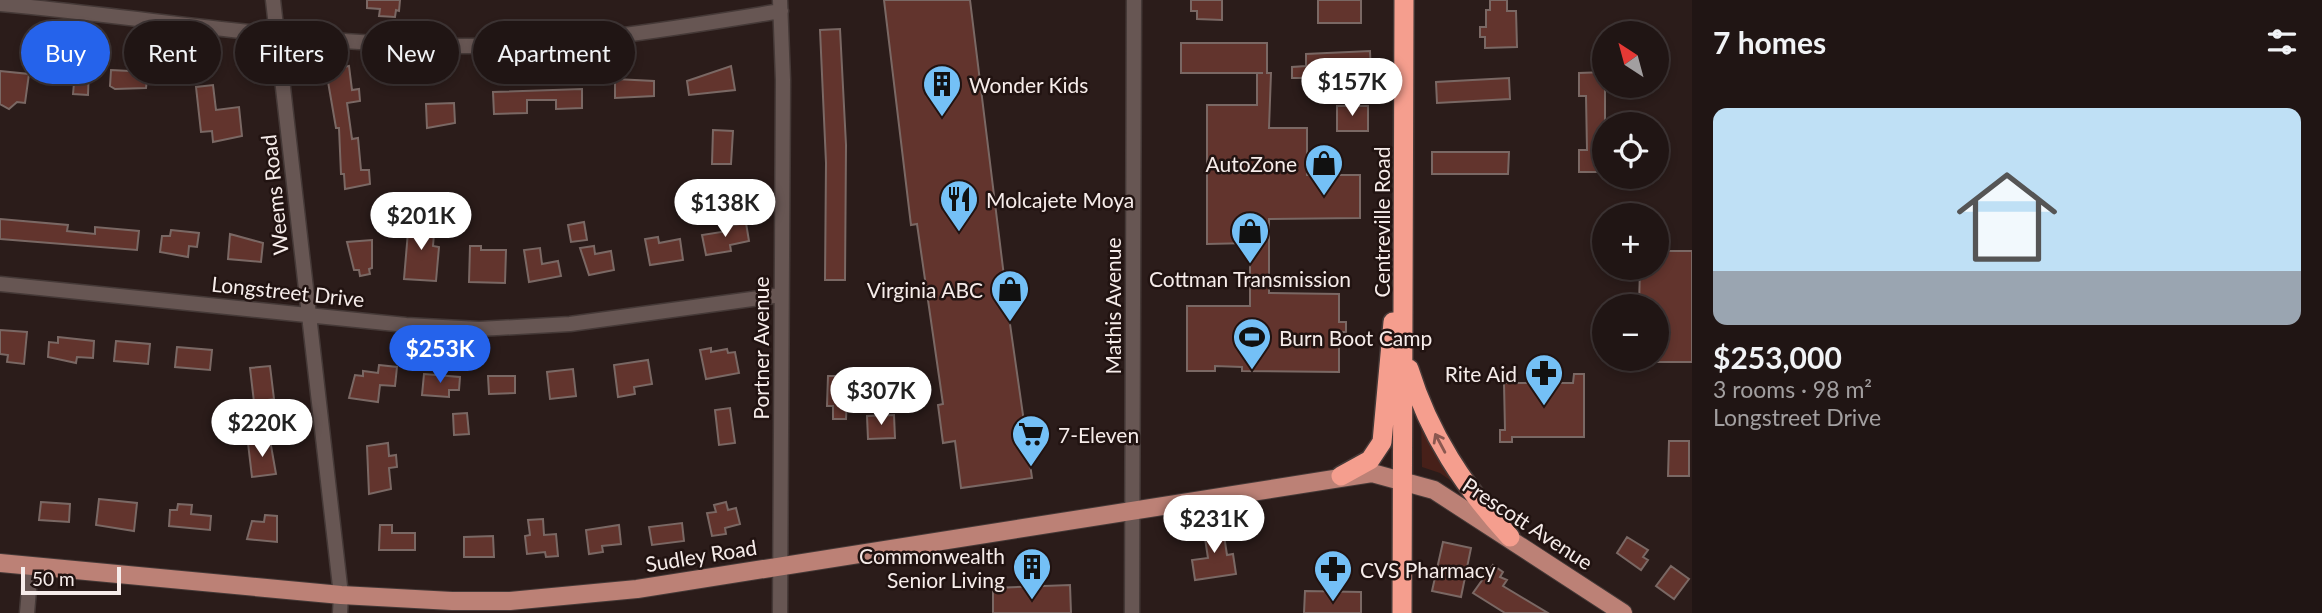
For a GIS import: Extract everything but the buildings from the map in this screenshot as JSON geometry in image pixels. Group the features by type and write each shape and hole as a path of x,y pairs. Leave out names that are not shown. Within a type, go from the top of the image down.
{"highway":[{"name":"Centreville Road","path":"1402,613 1404,0"},
{"path":"1341,476 1370,460 1382,442 1391,326 1404,295"},
{"path":"1404,352 1421,403 1446,455 1468,488 1510,537"}],"main road":[{"name":"Sudley Road","path":"0,563 341,595 510,607 1341,476 1372,473 1403,480"},
{"name":"Prescott Avenue","path":"1403,480 1434,490 1623,613"}],"street":[{"name":"Weems Road","path":"273,0 276,21"},
{"name":"Mathis Avenue","path":"1132,613 1134,0"},
{"path":"0,5 235,30"},
{"path":"348,40 424,45 518,44 781,5"},
{"name":"Portner Avenue","path":"780,613 781,5"},
{"name":"Weems Road","path":"283,84 341,595 340,613"},
{"name":"Longstreet Drive","path":"0,284 418,326 479,329 570,324 781,295"},
{"path":"27,613 31,566"}],"shaded area":[{"path":"1421,416 1455,478 1454,483 1440,473 1422,467"}],"place":[{"name":"Wonder Kids","path":"942,118"},
{"name":"AutoZone","path":"1324,197"},
{"name":"Molcajete Moya","path":"959,233"},
{"name":"Cottman Transmission","path":"1250,265"},
{"name":"Virginia ABC","path":"1010,323"},
{"name":"Burn Boot Camp","path":"1252,371"},
{"name":"Rite Aid","path":"1544,407"},
{"name":"7-Eleven","path":"1031,468"},
{"name":"Commonwealth Senior Living","path":"1032,601"},
{"name":"CVS Pharmacy","path":"1333,603"}]}
